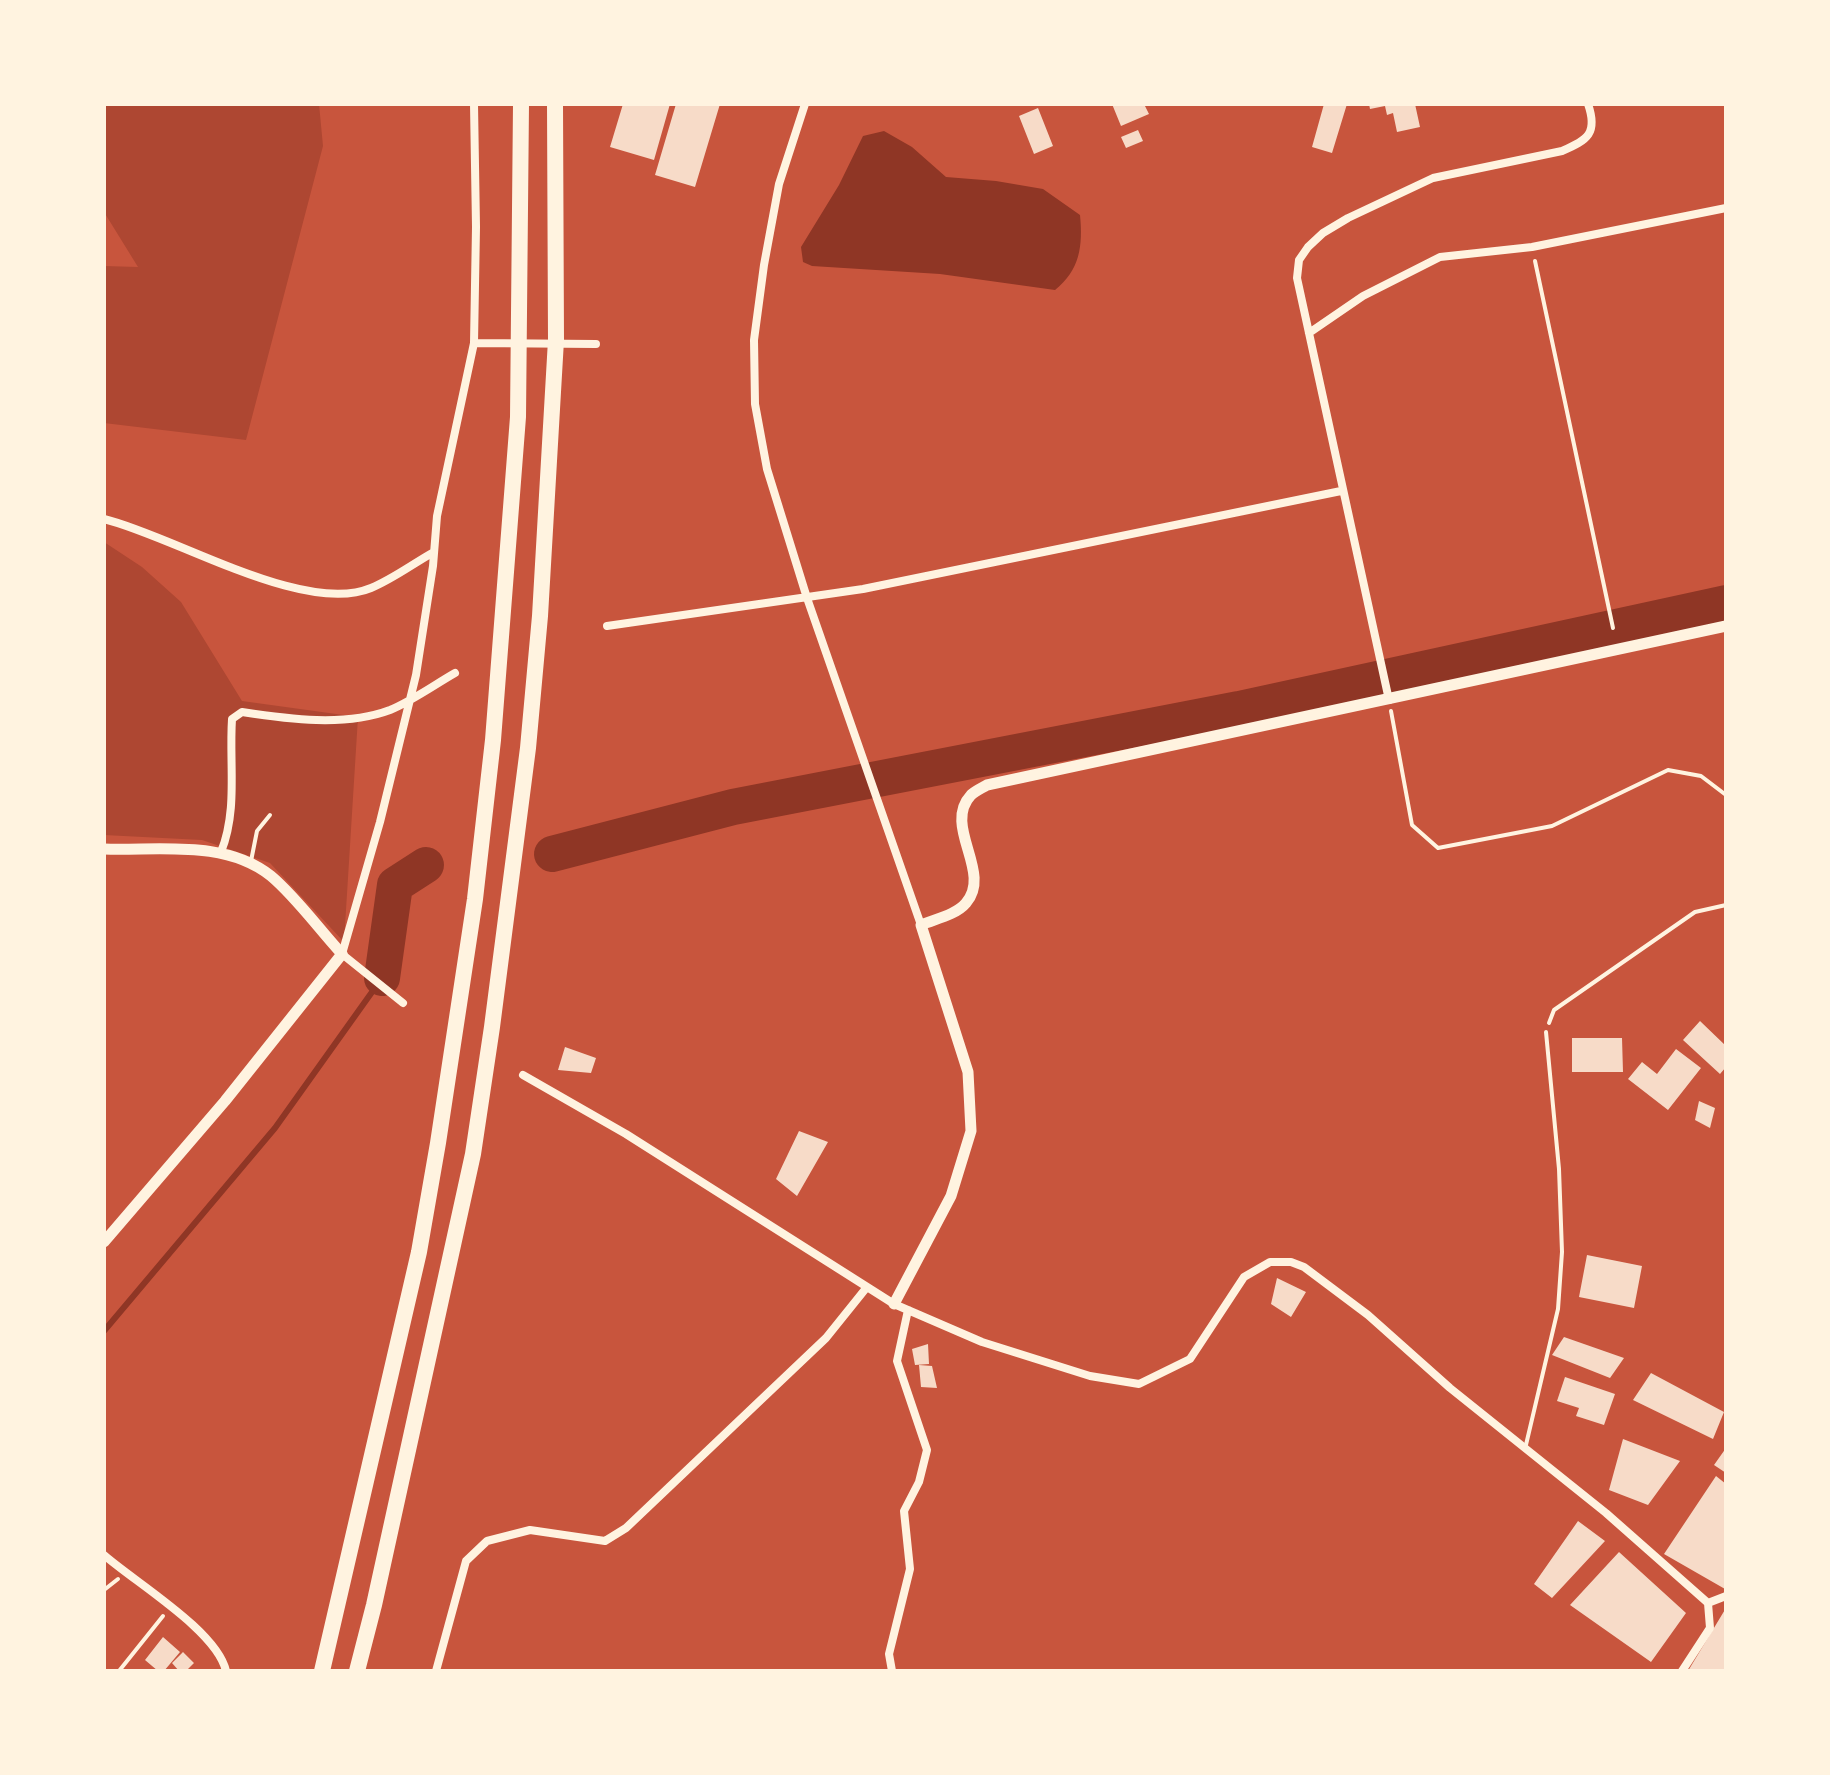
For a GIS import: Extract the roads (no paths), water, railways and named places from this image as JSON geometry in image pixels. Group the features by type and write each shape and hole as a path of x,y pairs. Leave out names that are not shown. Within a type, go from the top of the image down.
{"highway":[{"path":"322,1671 419,1252 475,899 493,740 518,417 521,104"},
{"path":"357,1671 473,1154 528,748 540,616 556,340 555,104"}],"street":[{"path":"104,1242 225,1101 342,954 380,822 416,675 437,516 474,343 474,104"},
{"path":"805,104 779,184 764,265 754,340 755,404 767,469 807,598 921,925 968,1072 971,1131 951,1196 894,1304"},
{"path":"1387,695 1297,278 1299,260 1323,233 1433,178 1562,151 1582,143 1590,132 1592,118 1588,104"},
{"path":"1309,333 1363,296 1440,257 1532,247 1726,208"},
{"path":"474,343 596,344"},
{"path":"607,626 863,589 1341,491"},
{"path":"104,519 288,588 326,596 369,589 434,552"},
{"path":"921,925 954,912 965,905 971,894 974,879 962,821 963,809 971,795 987,785 1387,695 1726,626"},
{"path":"221,852 231,813 232,719 242,712 321,721 390,710 455,673"},
{"path":"104,849 221,852 250,863 271,876 342,954 403,1003"},
{"path":"523,1075 626,1134 894,1304 982,1342 1090,1376 1139,1384 1190,1359 1244,1277 1270,1262 1291,1262 1304,1267 1368,1315 1450,1388 1606,1513 1708,1603 1710,1628 1682,1671"},
{"path":"436,1671 466,1561 487,1541 530,1530 605,1541 626,1528 826,1338 867,1287"},
{"path":"892,1671 889,1654 910,1569 904,1511 919,1482 927,1450 897,1361 908,1310"},
{"path":"104,1555 206,1636 226,1671"},
{"path":"1708,1603 1726,1596"}],"lane":[{"path":"250,863 257,831 270,815"},
{"path":"1525,1450 1558,1309 1562,1252 1559,1169 1546,1032"}],"waterway":[{"path":"552,854 733,807 1239,709 1726,603"},
{"path":"382,978 395,885 426,865"},
{"path":"104,1331 275,1128 382,978"}]}
